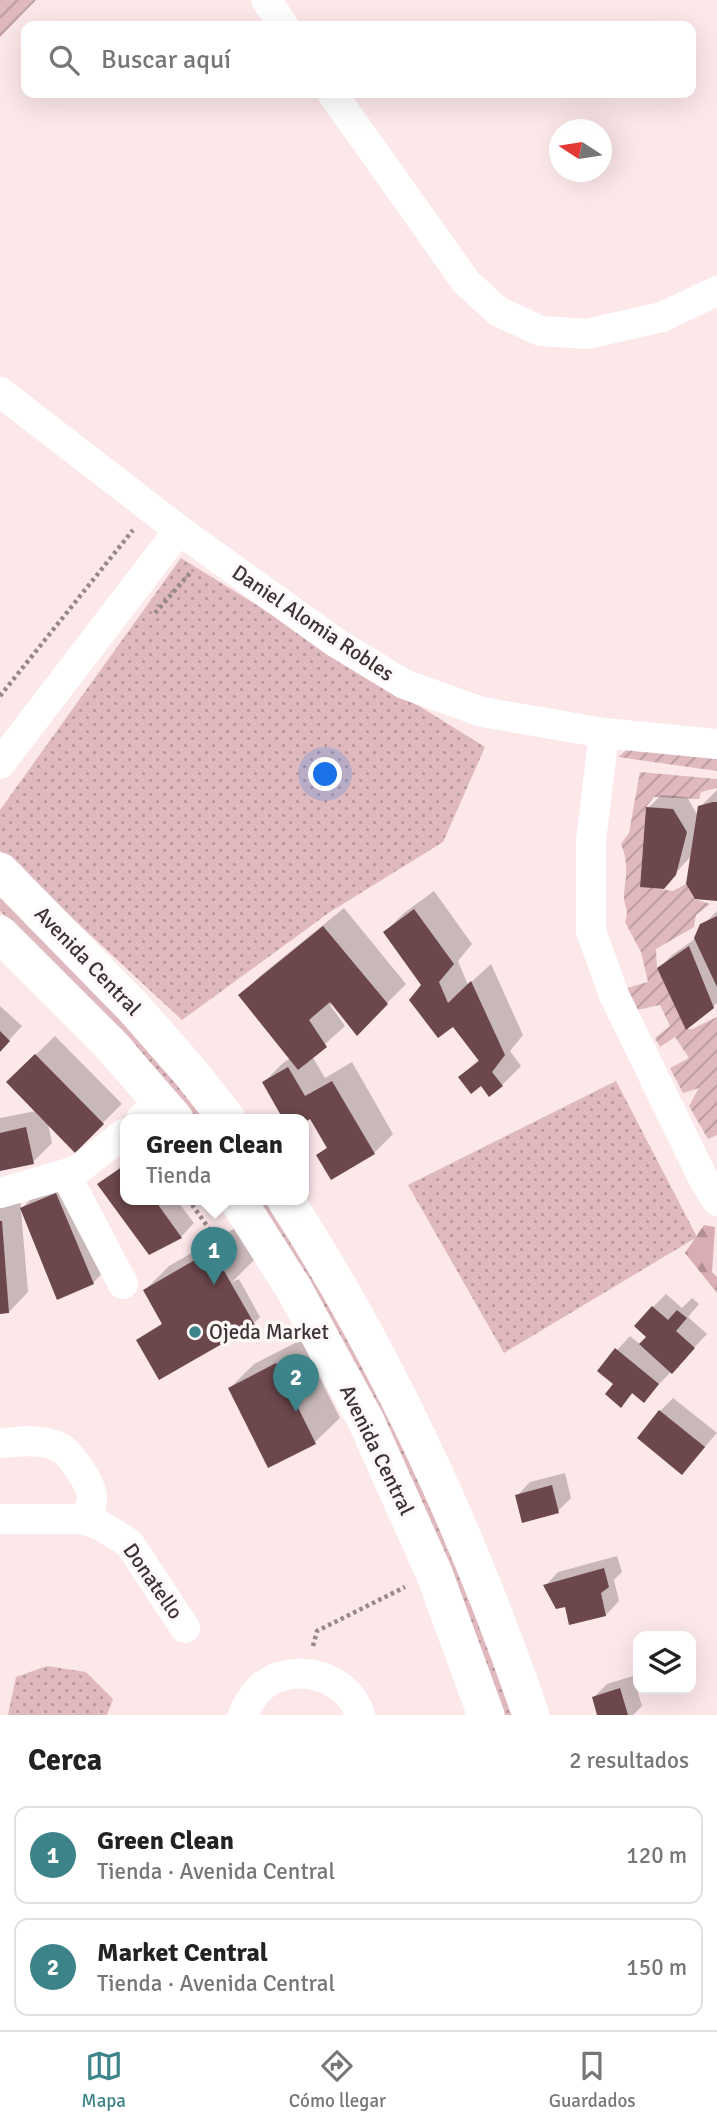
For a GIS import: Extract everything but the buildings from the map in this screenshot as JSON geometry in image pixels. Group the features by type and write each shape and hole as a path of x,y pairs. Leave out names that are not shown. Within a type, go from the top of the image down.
{"street":[{"path":"266,0 281,21"},
{"path":"335,98 466,282 499,312 541,331 587,334 662,317 717,291"},
{"name":"Daniel Alomia Robles","path":"0,393 179,530 335,642 404,684 482,712 604,733 717,744"},
{"path":"0,764 179,530"},
{"path":"604,733 591,841 591,931 614,995 703,1178 717,1200"},
{"name":"Avenida Central","path":"0,871 134,1008 223,1114"},
{"name":"Avenida Central","path":"0,934 110,1044 159,1113"},
{"path":"0,1193 76,1171 120,1137"},
{"path":"66,1175 122,1284"},
{"name":"Avenida Central","path":"241,1205 294,1289 366,1420 434,1573 486,1715"},
{"name":"Avenida Central","path":"289,1205 328,1265 403,1406 475,1563 531,1715"},
{"path":"0,1443 41,1442 58,1446 66,1452 86,1478 93,1496 89,1513 81,1519"},
{"name":"Donatello","path":"0,1520 81,1519 98,1524 130,1543 185,1628"},
{"path":"243,1715 249,1700 264,1685 284,1675 305,1673 326,1678 344,1690 360,1715"}],"path":[{"path":"0,696 133,530"},
{"path":"192,1205 215,1237"},
{"path":"305,1673 317,1632 434,1573"}],"green space":[{"path":"704,1225 715,1227 712,1272 717,1277 717,1293 685,1253"}],"shaded area":[{"path":"0,0 36,0 0,37"},
{"path":"181,558 485,747 443,842 330,912 182,1020 0,851 0,810"},
{"path":"630,747 717,759 717,771 618,757"},
{"path":"640,772 717,779 717,788 701,792 699,799 654,797 646,807 640,886 673,891 686,884 695,899 710,904 696,915 694,927 656,949 657,968 686,1029 692,1029 717,1017 717,1135 708,1139 689,1106 699,1088 683,1093 670,1068 689,1058 675,1037 660,1047 655,1038 670,1026 660,1005 637,1010 627,988 648,982 641,952 625,922 626,864 621,844 629,833"},
{"path":"0,884 208,1114 187,1114 131,1039 0,911"},
{"path":"616,1081 697,1237 504,1353 408,1185"},
{"path":"251,1205 273,1205 436,1500 521,1715 498,1715"},
{"path":"47,1666 86,1672 113,1699 107,1715 8,1715 16,1677"}],"place":[{"name":"Green Clean","path":"214,1285"},
{"name":"Ojeda Market","path":"195,1332"},
{"name":"Market Central","path":"296,1412"}]}
